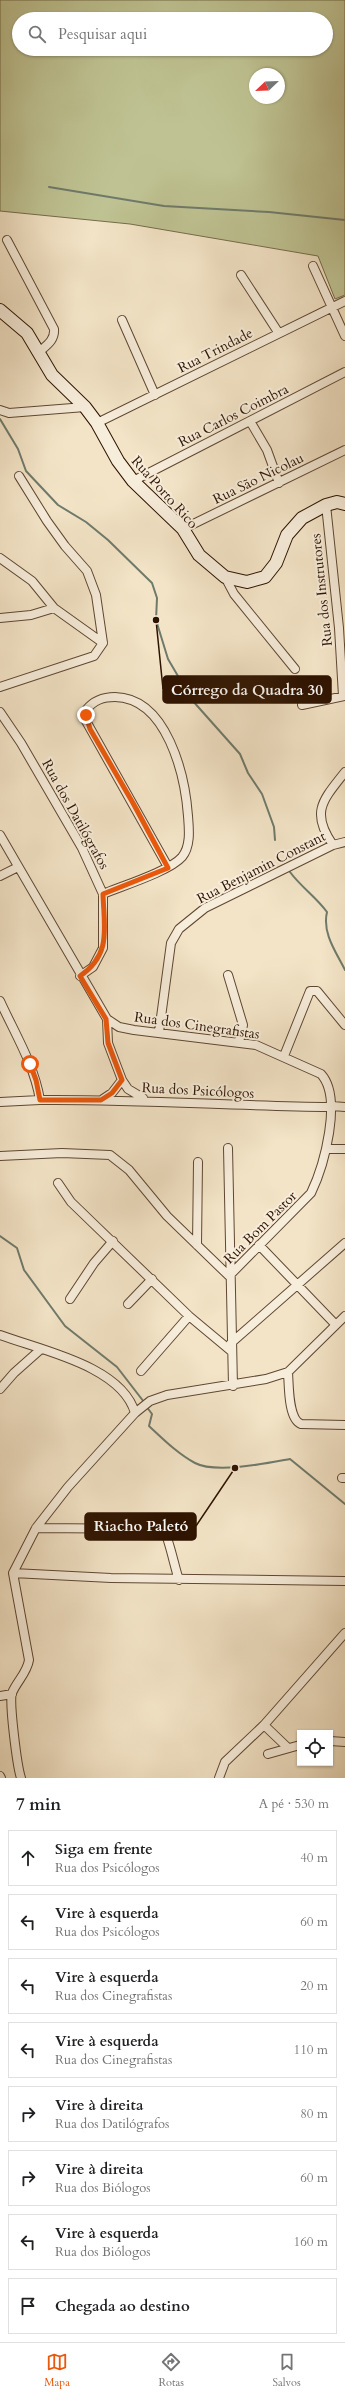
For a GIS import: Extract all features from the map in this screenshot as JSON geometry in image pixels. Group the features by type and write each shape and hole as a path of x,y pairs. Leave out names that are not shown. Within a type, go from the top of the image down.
{"street":[{"path":"7,240 43,308 55,335 39,352"},
{"path":"313,266 345,336"},
{"path":"241,275 278,332"},
{"name":"Rua Trindade","path":"97,423 330,306 345,301"},
{"name":"Rua Porto Rico","path":"0,310 27,332 52,375 85,407 97,423 118,461 133,481 183,529 198,555 225,577 234,594 295,669"},
{"path":"122,320 155,395"},
{"name":"Rua Carlos Coimbra","path":"133,481 345,372"},
{"path":"0,410 9,413 85,407"},
{"path":"250,421 267,450 279,483"},
{"name":"Rua São Nicolau","path":"183,529 345,450"},
{"path":"0,687 94,656 103,643 96,595 87,571 65,546 47,521 20,476"},
{"name":"Rua Porto Rico","path":"225,577 247,582 265,576 276,563 287,535 302,518 326,505 337,502 345,504"},
{"name":"Rua dos Instrutores","path":"326,505 339,628 344,696"},
{"path":"0,558 32,581 54,608 103,643"},
{"path":"0,618 31,614 54,608"},
{"path":"302,705 344,696"},
{"path":"103,894 168,868 182,857 188,846 189,832 185,788 174,748 149,711 136,701 123,697 97,700 86,710 86,721 168,868"},
{"name":"Rua dos Datilógrafos","path":"0,712 25,749 82,848 103,894 103,948 93,967 80,976"},
{"path":"333,845 322,828 320,819 321,809 345,772"},
{"path":"0,835 106,1019 108,1043 122,1080 136,1095 148,1100"},
{"name":"Rua Benjamin Constant","path":"159,1032 171,943 179,930 205,908 333,845 345,842"},
{"path":"0,876 18,867"},
{"path":"228,975 243,1025 239,1042"},
{"path":"284,1056 310,991 317,991 322,995 345,1025"},
{"path":"0,1001 30,1064 36,1080 40,1100"},
{"name":"Rua dos Cinegrafistas","path":"106,1019 119,1027 256,1045 284,1056 321,1074 326,1080 331,1107 327,1149"},
{"path":"101,1100 112,1093 122,1080"},
{"name":"Rua dos Psicólogos","path":"0,1102 40,1100 148,1100 177,1103 345,1107"},
{"path":"228,1148 229,1276 233,1386"},
{"path":"327,1149 345,1149"},
{"name":"Rua Bom Pastor","path":"0,1156 62,1153 110,1155 129,1170 153,1201 229,1276 311,1193 319,1177 327,1149"},
{"path":"197,1245 198,1162"},
{"path":"58,1184 70,1202 113,1241 189,1316 231,1347"},
{"path":"70,1299 94,1263 113,1241"},
{"path":"231,1347 345,1243"},
{"path":"259,1245 335,1324"},
{"path":"128,1304 152,1279"},
{"path":"141,1371 189,1316"},
{"path":"21,1778 16,1753 12,1694 28,1667 28,1660 13,1573 36,1528 68,1487 135,1413 147,1404 167,1395 233,1386 266,1379 288,1372 335,1324 345,1316"},
{"path":"0,1335 76,1362 111,1380 128,1397 135,1413"},
{"path":"0,1389 14,1373 41,1349"},
{"path":"288,1372 292,1413 295,1421 301,1424 345,1425"},
{"path":"36,1528 163,1529 167,1535 169,1550 179,1580"},
{"path":"13,1573 179,1580 345,1581"},
{"path":"219,1778 226,1762 264,1725 345,1633"},
{"path":"0,1696 12,1694"},
{"path":"264,1725 286,1747"},
{"path":"333,1741 345,1742"},
{"path":"268,1754 297,1745"}],"green space":[{"path":"0,0 345,0 345,295 335,299 318,256 130,224 0,211"}],"waterway":[{"path":"49,187 164,206 269,212 345,220"},
{"path":"0,419 18,449 26,471 58,505 86,522 108,540 152,583 157,598 156,620 168,659 192,700 240,754 248,773 262,794 274,827 275,840"},
{"path":"290,872 327,912 326,927 328,935 345,970"},
{"path":"0,1236 17,1248 24,1270 65,1326 117,1367 144,1402"},
{"path":"146,1406 152,1414 149,1426 177,1451 195,1463 216,1468 228,1468 290,1459 345,1504"}],"place":[{"name":"Córrego da Quadra 30","path":"156,620"},
{"name":"Riacho Paletó","path":"235,1468"}],"route":[{"path":"30,1064 36,1080 40,1100 101,1100 118,1087 122,1080 108,1043 106,1019 80,976 93,967 103,948 103,894 168,868 151,834 102,748 94,737 86,721 86,715"}]}
